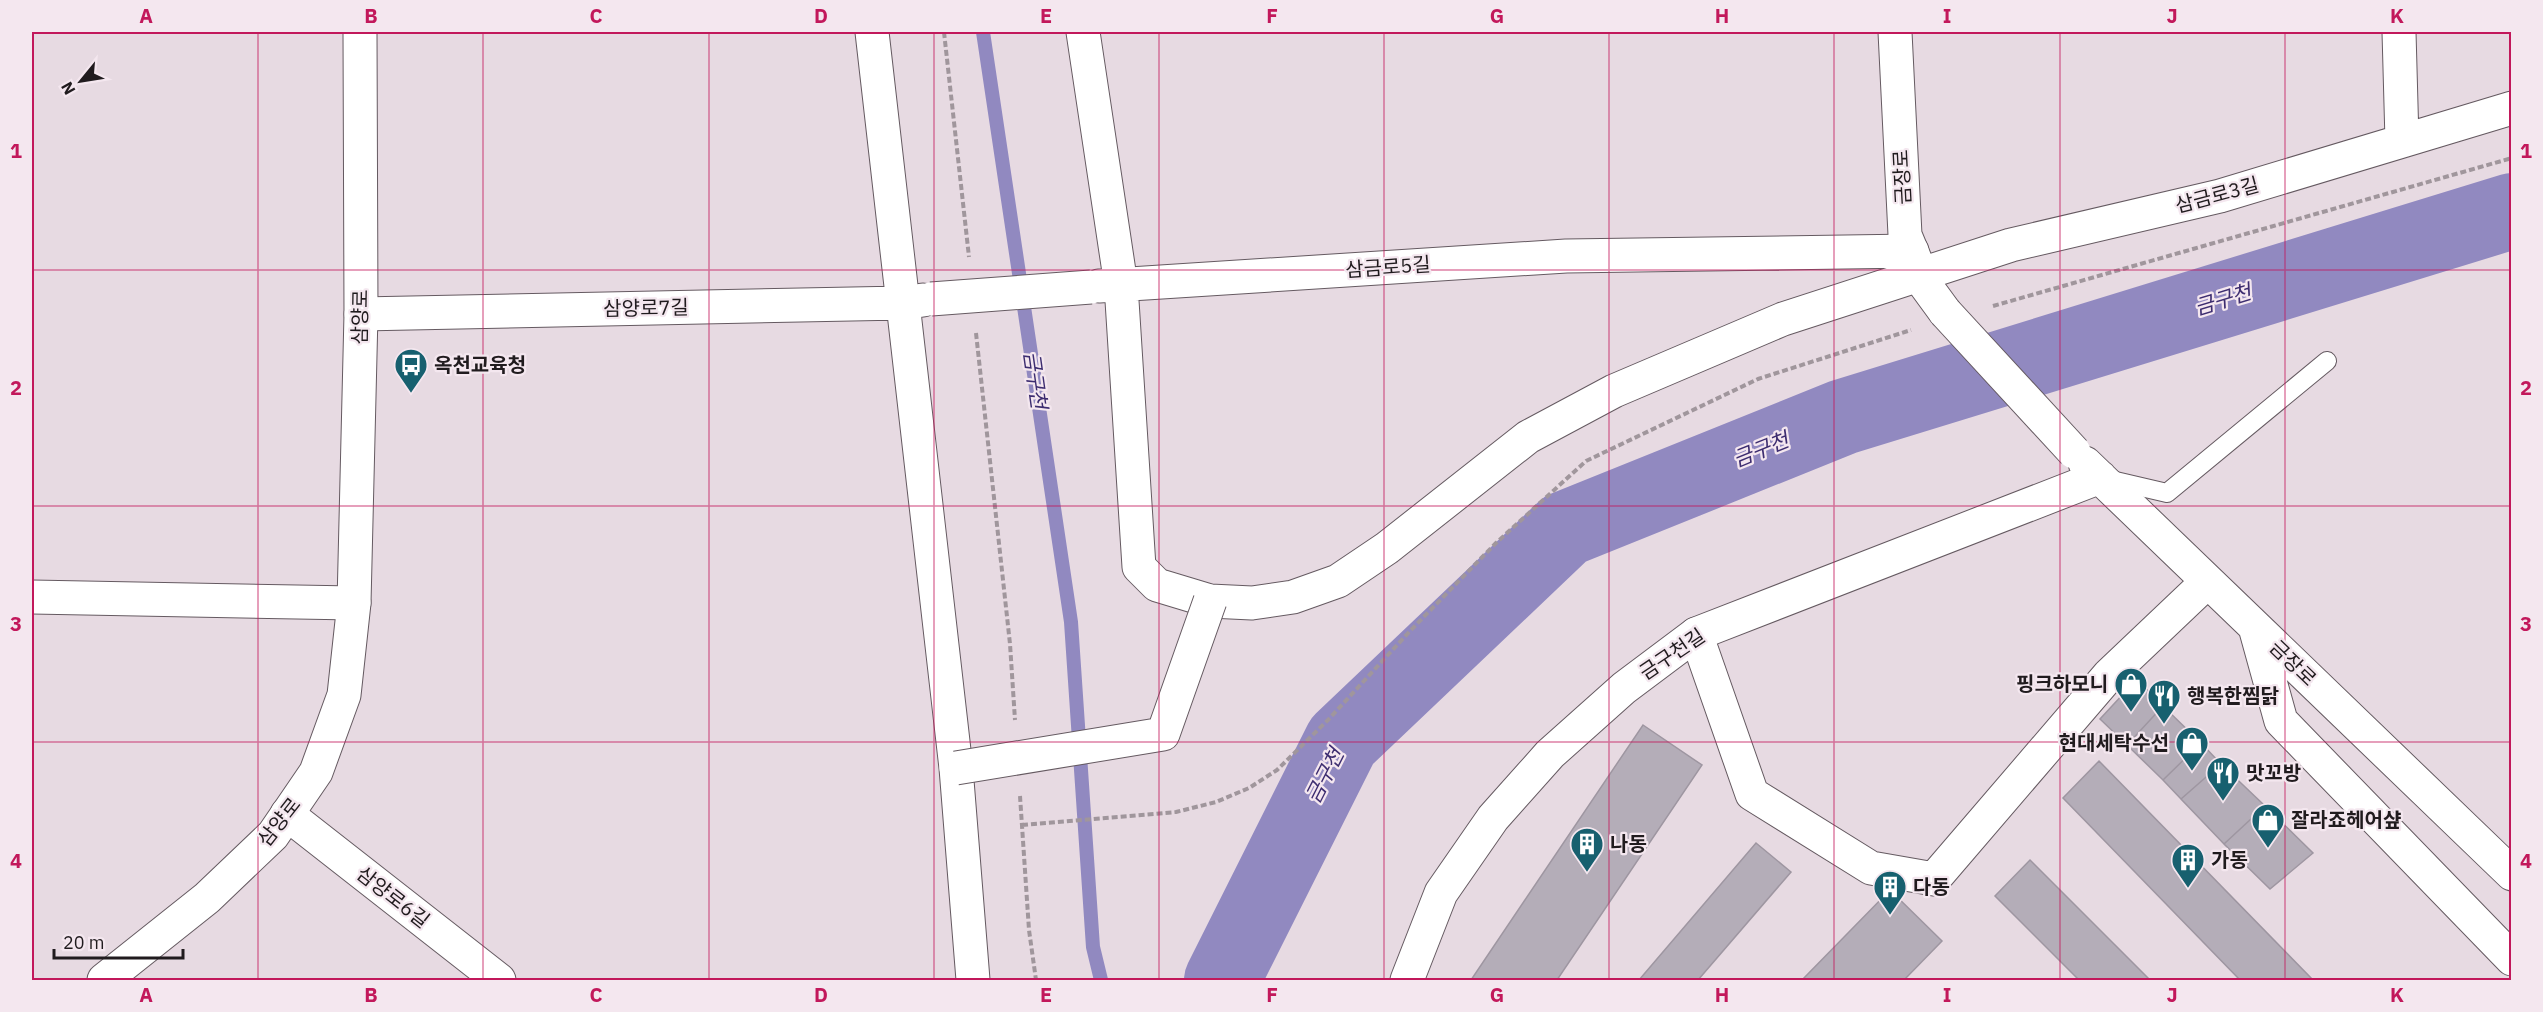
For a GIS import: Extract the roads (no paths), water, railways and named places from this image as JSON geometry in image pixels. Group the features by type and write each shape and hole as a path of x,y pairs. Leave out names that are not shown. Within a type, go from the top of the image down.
{"street":[{"name":"삼양로","path":"104,981 207,898 273,835 316,772 344,695 354,603 361,314 360,32"},
{"path":"872,32 917,301 973,981"},
{"path":"1083,32 1106,286"},
{"name":"금장로","path":"1895,32 1905,235 1926,286 1945,312 2074,452 2511,874"},
{"path":"2399,32 2402,141"},
{"name":"삼금로3길","path":"1106,286 1139,567 1157,585 1210,601 1252,603 1283,599 1338,581 1387,548 1528,437 1604,396 1916,262 2011,245 2220,196 2511,108"},
{"name":"삼금로5길","path":"917,301 1106,286 1566,256 1916,262"},
{"name":"삼양로7길","path":"361,314 917,301"},
{"name":"금구천길","path":"1407,981 1441,893 1493,818 1550,754 1624,688 1696,634 2100,477"},
{"path":"1696,634 1752,794 1871,868 1934,879 2109,675 2207,582"},
{"path":"32,597 354,603"},
{"path":"956,768 1163,734 1210,601"},
{"path":"2255,627 2281,721 2511,959"},
{"name":"삼양로6길","path":"287,814 499,981"}],"lane":[{"path":"2100,477 2167,493 2327,362"}],"waterway":[{"name":"금구천","path":"983,32 1071,622 1093,947 1101,980"},
{"name":"금구천","path":"1222,980 1342,741 1565,529 1843,417 2512,211"}],"place":[{"name":"옥천교육청","path":"411,394"},
{"name":"핑크하모니","path":"2131,713"},
{"name":"행복한찜닭","path":"2164,725"},
{"name":"현대세탁수선","path":"2192,772"},
{"name":"맛꼬방","path":"2223,802"},
{"name":"잘라죠헤어샾","path":"2268,849"},
{"name":"나동","path":"1587,873"},
{"name":"가동","path":"2188,889"},
{"name":"다동","path":"1890,916"}]}
